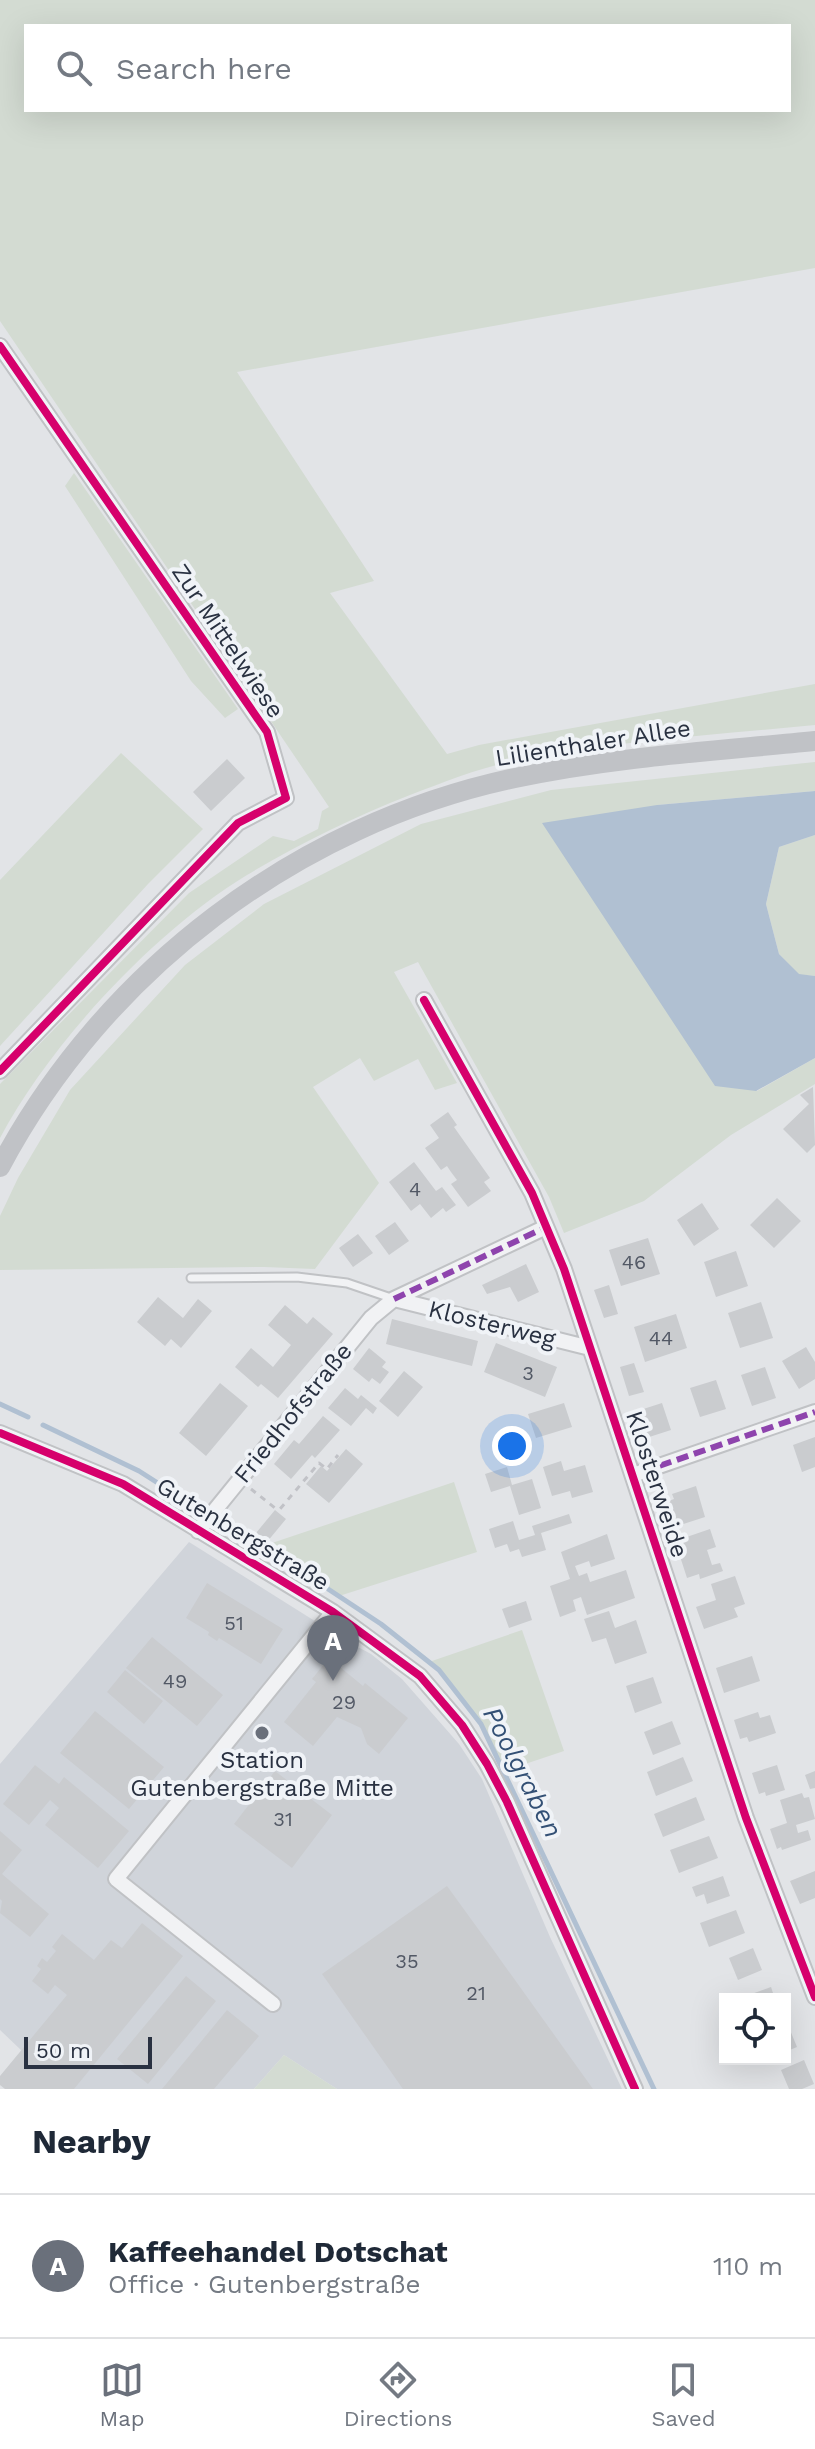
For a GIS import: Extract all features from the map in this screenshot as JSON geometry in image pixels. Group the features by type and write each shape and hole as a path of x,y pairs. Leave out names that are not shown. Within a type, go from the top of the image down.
{"main road":[{"name":"Lilienthaler Allee","path":"0,1167 64,1067 106,1016 145,976 227,907 288,867 334,842 431,801 513,778 619,761 815,741"}],"street":[{"name":"Zur Mittelwiese","path":"0,346 267,732 286,798 238,823 0,1071"},
{"name":"Klosterweide","path":"424,1000 532,1193 564,1269 746,1818 812,1981 815,1997"},
{"name":"Friedhofstraße","path":"198,1531 356,1335 394,1299 546,1227"},
{"name":"Klosterweg","path":"394,1299 590,1348"},
{"path":"633,1475 815,1412"},
{"name":"Gutenbergstraße","path":"0,1433 123,1484 333,1612 420,1676 462,1725 507,1802 635,2089"},
{"name":"Gutenbergstraße","path":"273,2004 116,1879 333,1612"}],"lane":[{"path":"191,1278 297,1277 347,1283 394,1299"}],"path":[{"path":"239,1480 280,1509 319,1463 327,1469 338,1455"}],"shaded area":[{"path":"0,0 815,0 815,268 237,372 374,581 330,593 447,754 479,745 815,684 815,725 626,743 501,764 410,795 307,842 212,898 142,958 76,1027 21,1101 0,1138 0,1084 189,893 273,836 294,841 318,829 322,811 329,807 0,321"},
{"path":"74,473 238,709 225,718 191,681 65,486"},
{"path":"121,753 203,829 148,884 0,1046 0,880"},
{"path":"815,762 815,791 657,805 757,1091 815,1058 815,1084 731,1135 644,1201 564,1233 549,1197 418,962 394,972 457,1083 435,1090 418,1059 374,1081 360,1058 313,1087 379,1183 315,1269 0,1270 0,1216 18,1178 70,1090 185,965 264,904 421,824 551,790"},
{"path":"815,835 815,976 799,975 779,954 766,904 779,847"},
{"path":"454,1482 477,1552 339,1596 263,1546"},
{"path":"189,1542 371,1654 402,1679 459,1744 482,1779 550,1937 622,2089 337,2089 284,2055 254,2089 62,2089 0,2030 0,1764"},
{"path":"522,1630 564,1751 504,1771 463,1698 429,1662"},
{"path":"284,2055 337,2089 254,2089"}],"water":[{"path":"815,791 815,835 779,847 766,904 779,954 799,974 815,976 815,1058 756,1091 715,1086 542,823 657,805"}],"building":[{"path":"227,759 245,778 211,811 193,792"},
{"path":"813,1087 815,1145 807,1153 783,1129 809,1104 800,1095"},
{"path":"448,1112 457,1125 454,1127 490,1178 484,1182 491,1191 468,1207 451,1184 457,1180 447,1166 441,1170 425,1148 439,1138 430,1125"},
{"path":"414,1162 436,1191 442,1187 456,1205 446,1212 443,1208 431,1218 420,1204 411,1211 389,1182"},
{"path":"777,1198 801,1221 774,1248 750,1225"},
{"path":"702,1203 719,1229 694,1246 677,1220"},
{"path":"395,1222 409,1241 389,1255 375,1236"},
{"path":"358,1234 373,1253 353,1267 339,1248"},
{"path":"648,1238 660,1274 621,1286 609,1250"},
{"path":"736,1251 748,1286 716,1297 704,1262"},
{"path":"526,1264 539,1292 518,1302 510,1287 487,1294 482,1285"},
{"path":"609,1285 618,1314 604,1318 594,1290"},
{"path":"158,1297 183,1318 198,1299 212,1311 181,1348 171,1339 165,1346 137,1322"},
{"path":"761,1302 773,1338 740,1348 728,1313"},
{"path":"285,1305 307,1324 313,1317 333,1334 278,1398 261,1384 258,1387 235,1367 251,1348 273,1367 291,1345 268,1325"},
{"path":"676,1314 687,1348 645,1362 634,1327"},
{"path":"392,1319 478,1341 472,1366 386,1344"},
{"path":"496,1343 557,1367 545,1397 484,1372"},
{"path":"806,1347 815,1362 815,1379 799,1389 782,1361"},
{"path":"369,1348 386,1362 382,1367 389,1372 380,1384 372,1378 369,1382 353,1369"},
{"path":"634,1363 644,1392 629,1396 620,1367"},
{"path":"765,1367 776,1398 752,1406 741,1375"},
{"path":"404,1371 423,1387 398,1417 379,1401"},
{"path":"716,1380 726,1409 700,1417 690,1388"},
{"path":"220,1383 248,1406 206,1456 179,1433"},
{"path":"345,1388 358,1399 361,1395 377,1408 373,1414 366,1408 351,1426 328,1408"},
{"path":"564,1403 572,1427 536,1438 528,1414"},
{"path":"662,1403 671,1430 643,1439 634,1412"},
{"path":"323,1416 340,1430 291,1479 274,1464 294,1440 299,1444"},
{"path":"815,1437 815,1467 802,1472 793,1445"},
{"path":"346,1449 363,1464 329,1503 306,1484 321,1466 327,1471"},
{"path":"561,1461 564,1471 585,1465 593,1492 572,1498 570,1491 552,1496 543,1467"},
{"path":"507,1467 512,1485 532,1479 541,1508 519,1515 510,1486 491,1492 485,1474"},
{"path":"696,1486 705,1517 671,1528 663,1503 674,1499 672,1494"},
{"path":"275,1510 286,1519 267,1542 256,1533"},
{"path":"569,1514 572,1523 541,1533 546,1550 522,1557 519,1549 510,1552 507,1544 495,1548 489,1529 513,1521 519,1540 535,1535 532,1526"},
{"path":"710,1529 716,1547 707,1550 712,1565 720,1563 723,1571 700,1579 699,1574 687,1578 675,1541"},
{"path":"607,1534 615,1559 591,1567 589,1561 575,1566 579,1576 587,1573 590,1582 626,1570 635,1598 587,1615 581,1597 573,1600 576,1611 560,1617 550,1586 570,1579 561,1552"},
{"path":"735,1576 745,1604 734,1608 738,1617 704,1629 696,1607 716,1600 711,1584"},
{"path":"207,1583 283,1629 261,1664 219,1638 217,1641 208,1635 209,1632 186,1618"},
{"path":"526,1601 532,1620 509,1628 502,1609"},
{"path":"609,1611 615,1628 636,1620 647,1653 615,1664 606,1638 592,1642 584,1619"},
{"path":"152,1637 223,1695 197,1726 126,1668"},
{"path":"752,1656 760,1681 724,1693 716,1668"},
{"path":"329,1658 408,1718 379,1754 367,1744 361,1728 337,1717 313,1746 284,1722 316,1682 312,1679"},
{"path":"125,1670 163,1701 144,1724 107,1692"},
{"path":"653,1677 662,1703 635,1713 626,1686"},
{"path":"95,1711 164,1767 129,1809 60,1753"},
{"path":"758,1712 760,1718 770,1715 776,1733 749,1742 747,1737 740,1739 734,1720"},
{"path":"672,1721 681,1744 653,1755 644,1732"},
{"name":"Station Gutenbergstraße Mitte","path":"259,1726 270,1735 265,1741 254,1732"},
{"path":"683,1757 693,1781 656,1796 647,1772"},
{"path":"35,1765 59,1784 64,1777 129,1831 98,1868 45,1825 59,1808 50,1800 29,1825 3,1804"},
{"path":"777,1765 785,1790 766,1796 765,1792 759,1794 752,1773"},
{"path":"275,1771 332,1815 292,1868 234,1824"},
{"path":"815,1771 815,1788 810,1789 805,1775"},
{"path":"802,1793 804,1798 809,1797 815,1819 796,1825 798,1833 808,1830 811,1840 777,1849 770,1829 787,1823 780,1800"},
{"path":"696,1797 705,1820 663,1837 654,1814"},
{"path":"0,1831 22,1850 2,1874 49,1914 30,1937 0,1913"},
{"path":"709,1836 718,1858 679,1873 670,1850"},
{"path":"815,1871 815,1898 800,1904 790,1881"},
{"path":"723,1876 730,1896 707,1904 704,1894 696,1897 692,1887"},
{"path":"447,1886 593,2089 403,2089 322,1974"},
{"path":"736,1910 745,1933 709,1947 700,1923"},
{"path":"142,1923 183,1956 74,2089 5,2089 0,2085 0,2076 67,1995 55,1985 48,1994 32,1981 41,1969 37,1966 42,1958 47,1962 56,1951 52,1947 62,1934 94,1960 111,1940 122,1948"},
{"path":"753,1948 762,1970 738,1980 729,1958"},
{"path":"186,1976 216,2001 148,2084 117,2059"},
{"path":"771,1987 773,1993 754,1993"},
{"path":"227,2010 259,2036 214,2089 162,2089"},
{"path":"791,2032 797,2047 791,2050"},
{"path":"804,2060 814,2084 802,2089 789,2089 781,2070"}],"waterway":[{"name":"Poolgraben","path":"0,1404 28,1417"},
{"name":"Poolgraben","path":"43,1425 139,1471 200,1510"},
{"name":"Poolgraben","path":"224,1524 381,1624 439,1670 481,1724 654,2089"}],"marked path":[{"path":"394,1299 546,1227"},
{"path":"630,1468 633,1475 815,1412"}],"cycle path":[{"path":"0,346 267,732 286,798 238,823 0,1071"},
{"path":"424,1000 532,1193 564,1269 746,1818 815,1997"},
{"path":"0,1433 123,1484 333,1612 420,1676 462,1725 507,1802 635,2089"}],"place":[{"name":"Kaffeehandel Dotschat","path":"333,1681"},
{"name":"Station Gutenbergstraße Mitte","path":"262,1733"}]}
